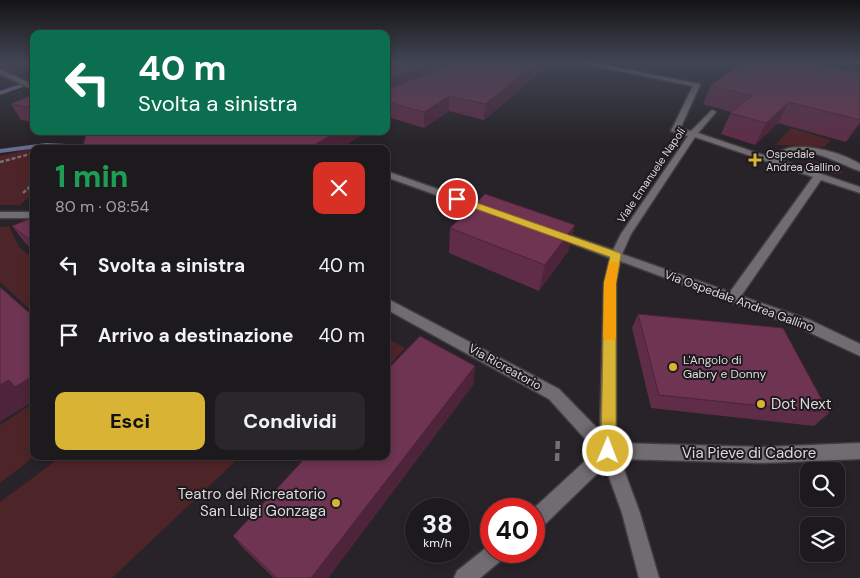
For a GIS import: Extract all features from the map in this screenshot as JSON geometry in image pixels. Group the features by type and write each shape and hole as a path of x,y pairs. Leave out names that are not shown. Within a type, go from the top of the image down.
{"street":[{"path":"695,89 676,131 693,134 860,190"},
{"name":"Viale Emanuele Napoli","path":"616,255 626,234 693,134 712,112"},
{"path":"774,161 782,152 796,150 816,151 838,157 860,168"},
{"path":"390,175 496,213"},
{"path":"733,298 819,176"},
{"path":"0,215 30,215"},
{"name":"Via Ospedale Andrea Gallino","path":"542,229 806,324 860,350"},
{"path":"616,255 610,283 608,451 631,513 650,578"},
{"name":"Via Ricreatorio","path":"390,305 554,394 608,451"},
{"path":"545,511 608,451"},
{"name":"Via Pieve di Cadore","path":"608,451 762,455 860,451"},
{"path":"464,578 483,563"}],"path":[{"path":"0,162 30,154"}],"shaded area":[{"path":"791,128 831,140 824,147 775,145"},
{"path":"30,149 30,196 20,205 0,205 0,156"},
{"path":"810,160 838,167 844,173 835,174 820,170 807,164 807,161"},
{"path":"9,226 19,247 30,256 30,309 0,282 0,227"},
{"path":"390,340 405,348 390,365"},
{"path":"29,406 30,407 30,460 0,483 0,425"},
{"path":"57,460 237,460 112,578 0,578 0,502"}],"building":[{"path":"390,89 504,89 485,104 449,96 424,112 391,103"},
{"path":"726,89 860,89 860,120 789,102 766,123 730,113 752,96"},
{"path":"30,96 30,107 11,104"},
{"path":"86,135 332,135 314,145 83,145"},
{"path":"485,194 575,225 545,265 450,228"},
{"path":"30,219 30,240 12,226"},
{"path":"0,287 30,313 30,378 15,387 9,380 0,385"},
{"path":"638,314 783,328 829,413 659,395"},
{"name":"Teatro del Ricreatorio San Luigi Gonzaga","path":"420,336 475,366 311,578 277,578 233,536 303,460 390,460 390,367"}],"waterway":[{"path":"0,93 11,89"},
{"path":"0,151 30,147"}],"slow traffic":[{"path":"610,337 610,283 614,264"}],"place":[{"name":"Ospedale Andrea Gallino","path":"755,160"},
{"name":"L'Angolo di Gabry e Donny","path":"673,367"},
{"name":"Dot Next","path":"761,404"},
{"name":"Teatro del Ricreatorio San Luigi Gonzaga","path":"336,503"}],"route":[{"path":"457,199 616,255 610,283 608,451"}]}
